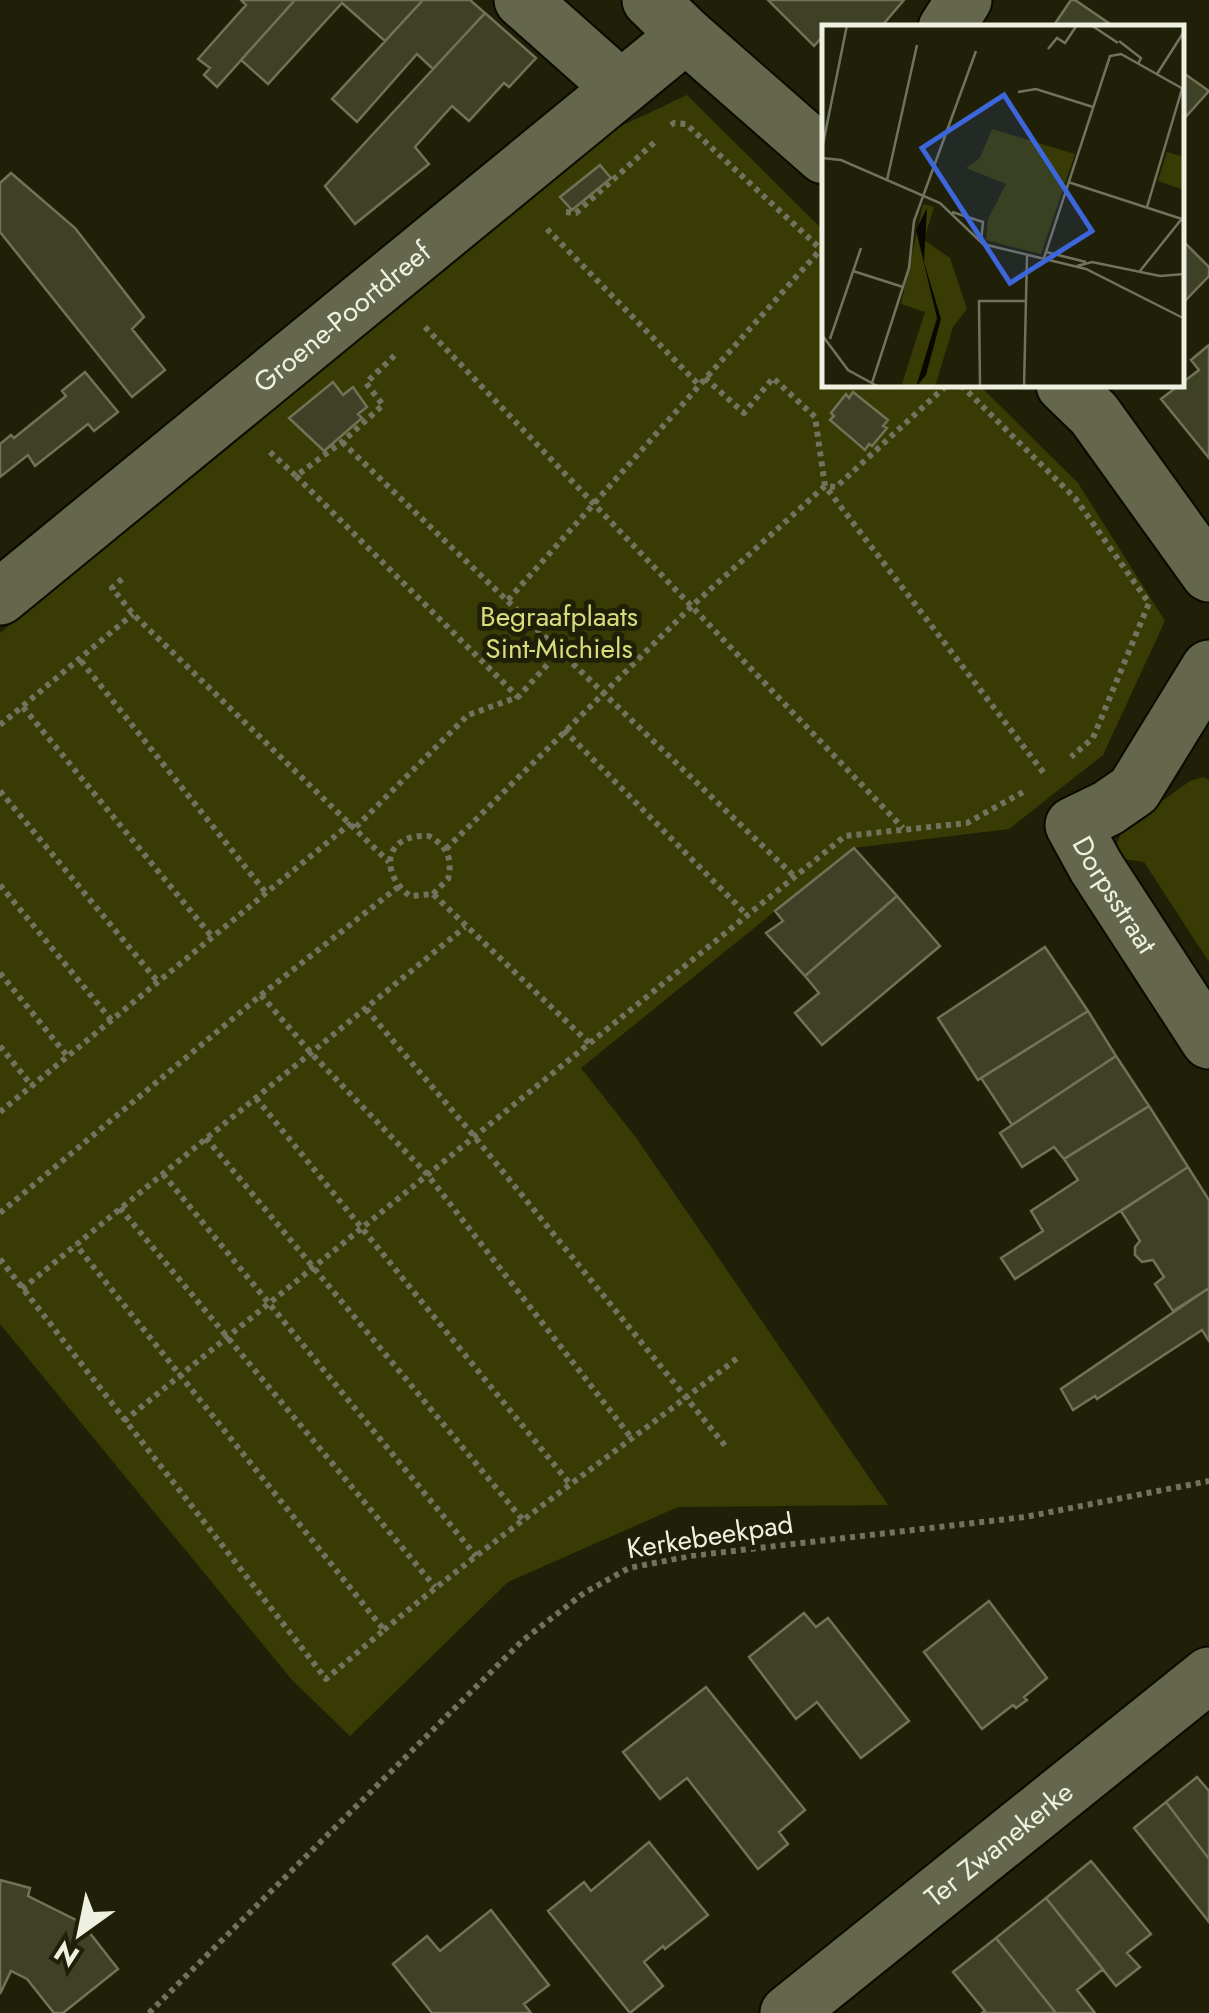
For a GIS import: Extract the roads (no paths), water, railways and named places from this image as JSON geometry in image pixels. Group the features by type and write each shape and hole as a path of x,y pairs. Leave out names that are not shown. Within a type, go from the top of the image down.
{"street":[{"path":"522,0 622,88"},
{"path":"948,25 964,0"},
{"path":"668,18 822,154"},
{"name":"Groene-Poortdreef","path":"0,597 622,88 668,18"},
{"path":"1067,388 1094,414 1209,574"},
{"name":"Dorpsstraat","path":"1209,668 1134,790 1073,826 1209,1042"},
{"name":"Ter Zwanekerke","path":"788,2013 1209,1675"}],"park label":[{"name":"Begraafplaats Sint-Michiels","path":"559,632"}]}
